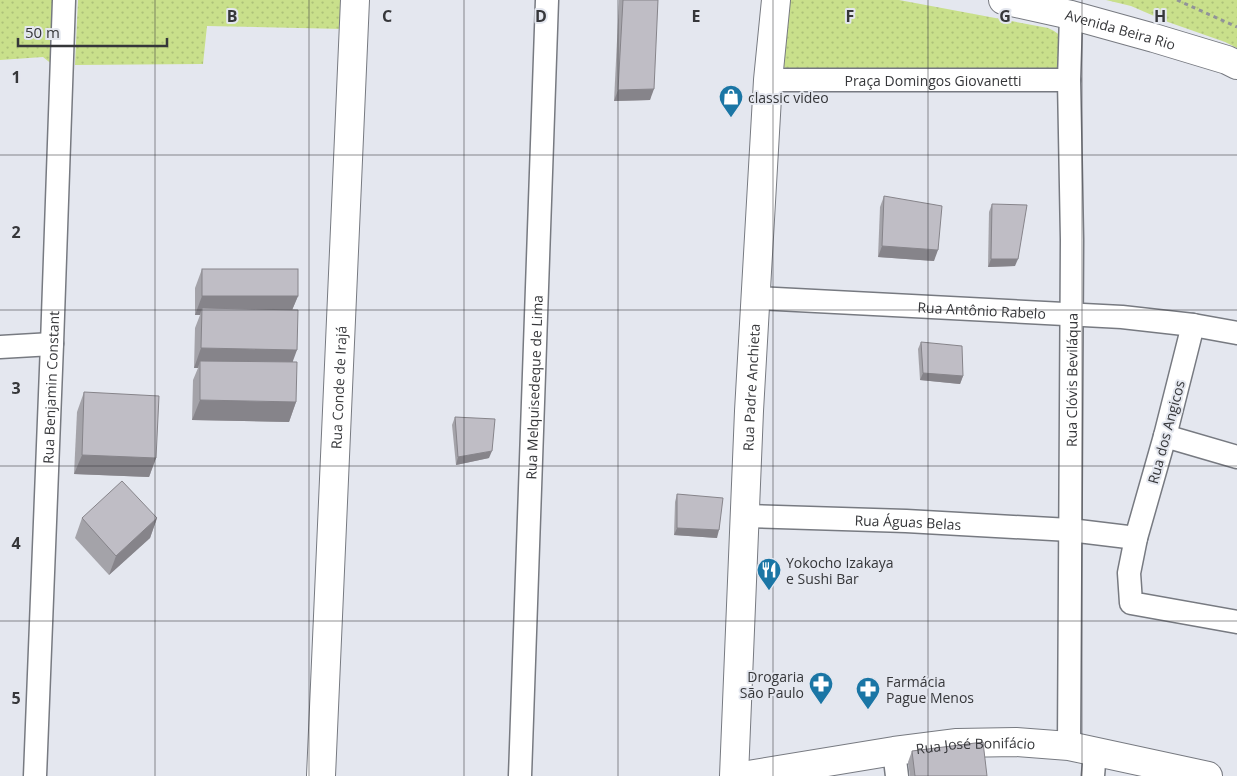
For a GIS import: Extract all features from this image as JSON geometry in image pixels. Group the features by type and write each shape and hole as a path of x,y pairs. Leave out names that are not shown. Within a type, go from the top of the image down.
{"main road":[{"name":"Rua Padre Anchieta","path":"734,776 744,516 768,80 776,0"},
{"name":"Avenida Beira Rio","path":"1003,0 1071,15 1154,38 1227,60 1237,65"},
{"name":"Rua Conde de Irajá","path":"321,776 356,1"},
{"name":"Rua José Bonifácio","path":"742,776 896,764 957,743 1016,742 1086,758 1208,776"}],"street":[{"name":"Rua Benjamin Constant","path":"35,776 64,0"},
{"name":"Rua Melquisedeque de Lima","path":"520,776 547,0"},
{"name":"Rua Clóvis Beviláqua","path":"1071,15 1069,80 1072,240 1070,530 1086,758"},
{"name":"Praça Domingos Giovanetti","path":"768,80 1069,80"},
{"name":"Rua Antônio Rabelo","path":"756,298 1122,317 1193,325 1237,333"},
{"name":"Rua dos Angicos","path":"1193,325 1165,436 1136,538 1129,573 1131,603 1237,622"},
{"path":"0,347 52,344"},
{"path":"1165,436 1237,457"},
{"name":"Rua Águas Belas","path":"744,516 906,521 1070,530"},
{"path":"1070,530 1136,538"}],"path":[{"path":"1177,0 1237,27"}],"green space":[{"path":"0,0 60,0 58,69 43,57 0,60"},
{"path":"78,0 345,0 344,29 207,26 203,64 75,65"},
{"path":"783,0 899,0 1048,28 1061,36 1058,69 789,70 780,61"},
{"path":"1106,0 1237,0 1237,48 1131,6"}],"building":[{"path":"623,0 658,0 654,89 618,90"},
{"path":"884,196 942,206 938,250 882,246"},
{"path":"992,204 1027,205 1018,259 991,259"},
{"path":"202,269 298,269 298,296 202,296"},
{"path":"202,308 298,310 297,350 201,348"},
{"path":"921,342 962,346 963,376 923,373"},
{"path":"200,361 297,362 296,402 200,400"},
{"path":"84,392 159,396 156,458 82,455"},
{"path":"455,417 495,419 492,451 458,457"},
{"path":"122,481 157,518 116,556 82,518"},
{"path":"677,494 723,498 719,530 677,528"},
{"path":"983,742 987,776 915,776 912,751"}],"place":[{"name":"classic video","path":"731,118"},
{"name":"Yokocho Izakaya e Sushi Bar","path":"769,591"},
{"name":"Drogaria São Paulo","path":"821,705"},
{"name":"Farmácia Pague Menos","path":"868,710"}]}
